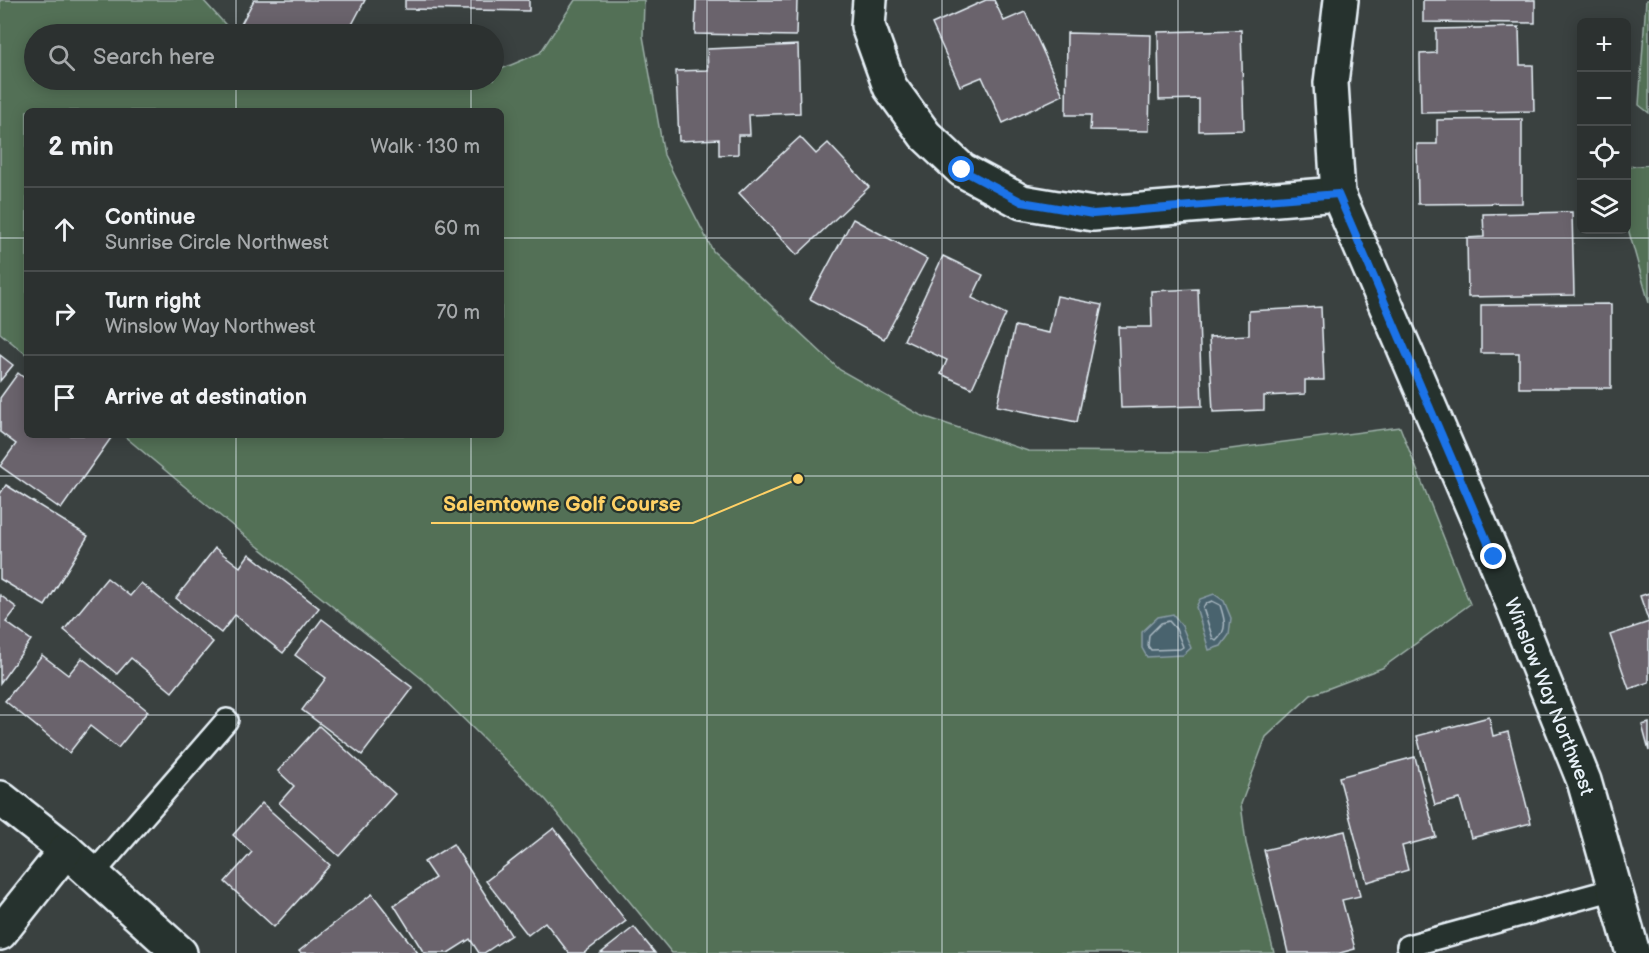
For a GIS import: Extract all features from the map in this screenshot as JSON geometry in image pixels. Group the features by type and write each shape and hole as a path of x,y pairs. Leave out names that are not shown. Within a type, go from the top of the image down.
{"street":[{"path":"870,0 868,26 890,87 925,135 962,170 1022,202 1093,214 1338,194"},
{"name":"Winslow Way Northwest","path":"1341,0 1331,83 1338,194 1494,557 1584,781 1633,953"},
{"path":"0,798 66,850 180,953"},
{"path":"0,933 66,850"}],"lane":[{"path":"93,874 227,720"},
{"path":"1408,946 1615,889"}],"green space":[{"path":"0,0 203,0 225,24 24,24 24,90 504,90 504,68 540,53 575,0 644,0 643,36 664,155 713,251 840,370 920,415 1028,451 1207,452 1400,427 1470,604 1382,668 1311,695 1266,737 1241,804 1246,843 1274,953 672,953 546,800 426,682 127,438 504,438 504,108 24,108 24,353 0,333"},
{"path":"1646,0 1649,0 1649,113 1639,105"},
{"path":"1649,165 1649,303 1630,234 1631,167"}],"water":[{"path":"1214,594 1224,601 1231,618 1229,635 1221,646 1209,650 1196,607 1200,599"},
{"path":"1173,614 1182,626 1191,648 1183,655 1147,657 1142,648 1142,632 1158,617"}],"building":[{"path":"254,0 365,0 352,24 241,24"},
{"path":"405,0 529,0 529,11 405,9"},
{"path":"696,0 797,0 796,36 695,34"},
{"path":"986,0 994,0 1004,21 1025,12 1063,95 1003,123 982,77 960,86 932,24"},
{"path":"1423,0 1535,0 1535,23 1423,22"},
{"path":"1519,27 1520,65 1533,65 1534,111 1421,113 1420,54 1436,53 1436,29"},
{"path":"1241,30 1244,130 1199,131 1199,99 1159,100 1158,32"},
{"path":"1067,33 1151,35 1149,131 1090,130 1091,115 1066,115"},
{"path":"798,45 800,113 749,115 750,135 738,135 738,154 719,155 719,139 679,141 676,71 708,70 707,49"},
{"path":"1522,119 1522,203 1418,204 1417,144 1437,144 1437,120"},
{"path":"800,137 816,154 828,143 869,187 797,255 739,193"},
{"path":"1572,212 1574,295 1468,297 1467,238 1484,237 1483,214"},
{"path":"853,219 927,259 884,339 810,299"},
{"path":"943,256 983,275 972,298 1006,314 972,388 941,374 947,360 904,340"},
{"path":"1198,289 1202,406 1121,408 1118,327 1152,327 1151,291"},
{"path":"1057,296 1102,305 1077,422 997,406 1015,326 1049,333"},
{"path":"1611,304 1611,388 1519,388 1519,353 1481,353 1481,305"},
{"path":"1321,307 1324,380 1305,380 1305,394 1264,396 1264,410 1213,412 1209,337 1249,335 1249,311"},
{"path":"0,355 13,365 0,381"},
{"path":"18,373 24,378 24,438 111,438 61,509 0,466 16,444 0,432 0,398"},
{"path":"6,485 88,536 45,606 0,579 0,494"},
{"path":"215,548 240,567 249,554 319,608 283,653 235,615 221,633 176,598"},
{"path":"107,578 130,596 141,583 213,642 172,692 131,658 117,674 64,630"},
{"path":"1649,593 1649,622 1640,596"},
{"path":"0,595 17,608 6,622 31,640 0,683"},
{"path":"322,619 413,688 362,755 302,710 326,678 295,655"},
{"path":"1649,622 1649,682 1629,689 1610,635"},
{"path":"42,655 68,675 82,658 148,711 118,748 90,726 69,753 5,701"},
{"path":"1489,717 1493,736 1508,732 1531,823 1471,838 1460,799 1435,805 1417,736"},
{"path":"1649,723 1649,751 1642,725"},
{"path":"319,726 395,794 339,856 279,803 294,786 278,771"},
{"path":"1415,757 1436,837 1402,846 1408,870 1367,882 1339,777"},
{"path":"262,803 330,865 274,927 225,882 252,852 233,835"},
{"path":"554,828 626,921 584,953 569,953 545,922 528,935 486,881"},
{"path":"1345,831 1360,896 1342,900 1355,949 1340,953 1288,953 1264,850"},
{"path":"453,844 511,935 484,953 479,953 470,939 448,953 424,953 394,905 435,878 424,862"},
{"path":"372,894 418,953 301,953 299,951"},
{"path":"634,927 655,953 601,953"}],"place":[{"name":"Salemtowne Golf Course","path":"798,479"}],"route":[{"path":"962,170 1022,202 1093,214 1338,194 1494,557"}]}
